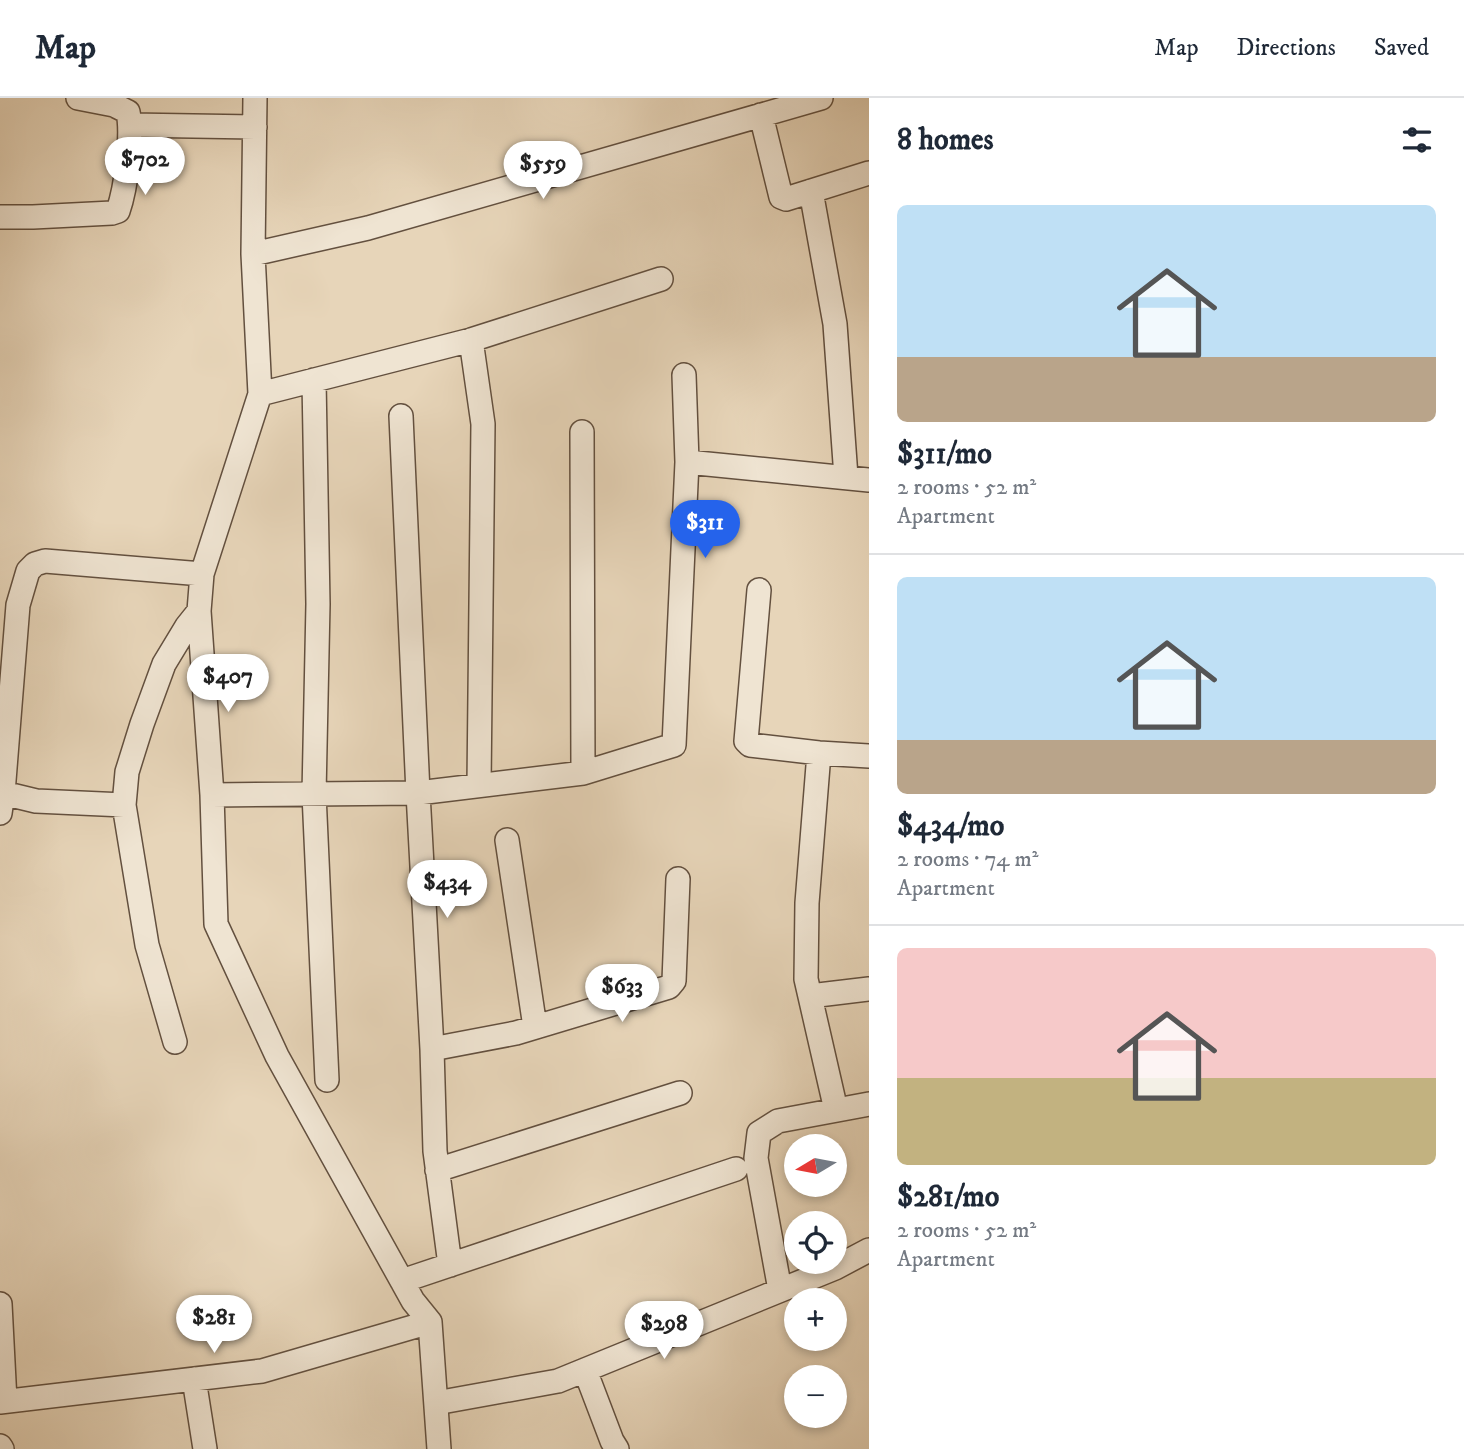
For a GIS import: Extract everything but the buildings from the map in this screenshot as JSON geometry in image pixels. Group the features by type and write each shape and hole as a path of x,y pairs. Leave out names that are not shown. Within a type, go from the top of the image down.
{"street":[{"path":"0,217 118,211 123,197 131,125 128,113 114,105 78,98"},
{"path":"255,98 253,254 260,394 202,574 199,611 212,796 216,925 277,1056 413,1301 430,1322 439,1449"},
{"path":"253,254 381,224 821,98"},
{"path":"761,116 781,197 786,199 869,173"},
{"path":"131,125 255,127"},
{"path":"811,191 835,324 846,477"},
{"path":"260,394 471,340 661,279"},
{"path":"471,340 482,424 479,785"},
{"path":"212,796 418,793 583,773 674,745 687,462 684,375"},
{"path":"314,380 318,604 314,794 327,1080"},
{"path":"401,415 435,1151 450,1265"},
{"path":"582,432 583,773"},
{"path":"687,462 869,480"},
{"path":"124,806 36,800 2,803 9,602 28,571 35,564 45,561 202,574"},
{"path":"759,590 746,741 750,745 869,756"},
{"path":"175,1042 147,945 124,806 127,772 164,664 199,611"},
{"path":"819,753 807,902 806,979 836,1110"},
{"path":"507,840 535,1027"},
{"path":"432,1049 516,1033 669,987 674,981 678,879"},
{"path":"810,996 869,989"},
{"path":"437,1170 680,1093"},
{"path":"780,1290 756,1158 759,1133 778,1121 869,1104"},
{"path":"402,1281 736,1169"},
{"path":"436,1403 558,1381 835,1268 869,1250"},
{"path":"0,1304 2,1401 262,1371 430,1322"},
{"path":"584,1370 617,1449"},
{"path":"194,1379 205,1449"}]}
